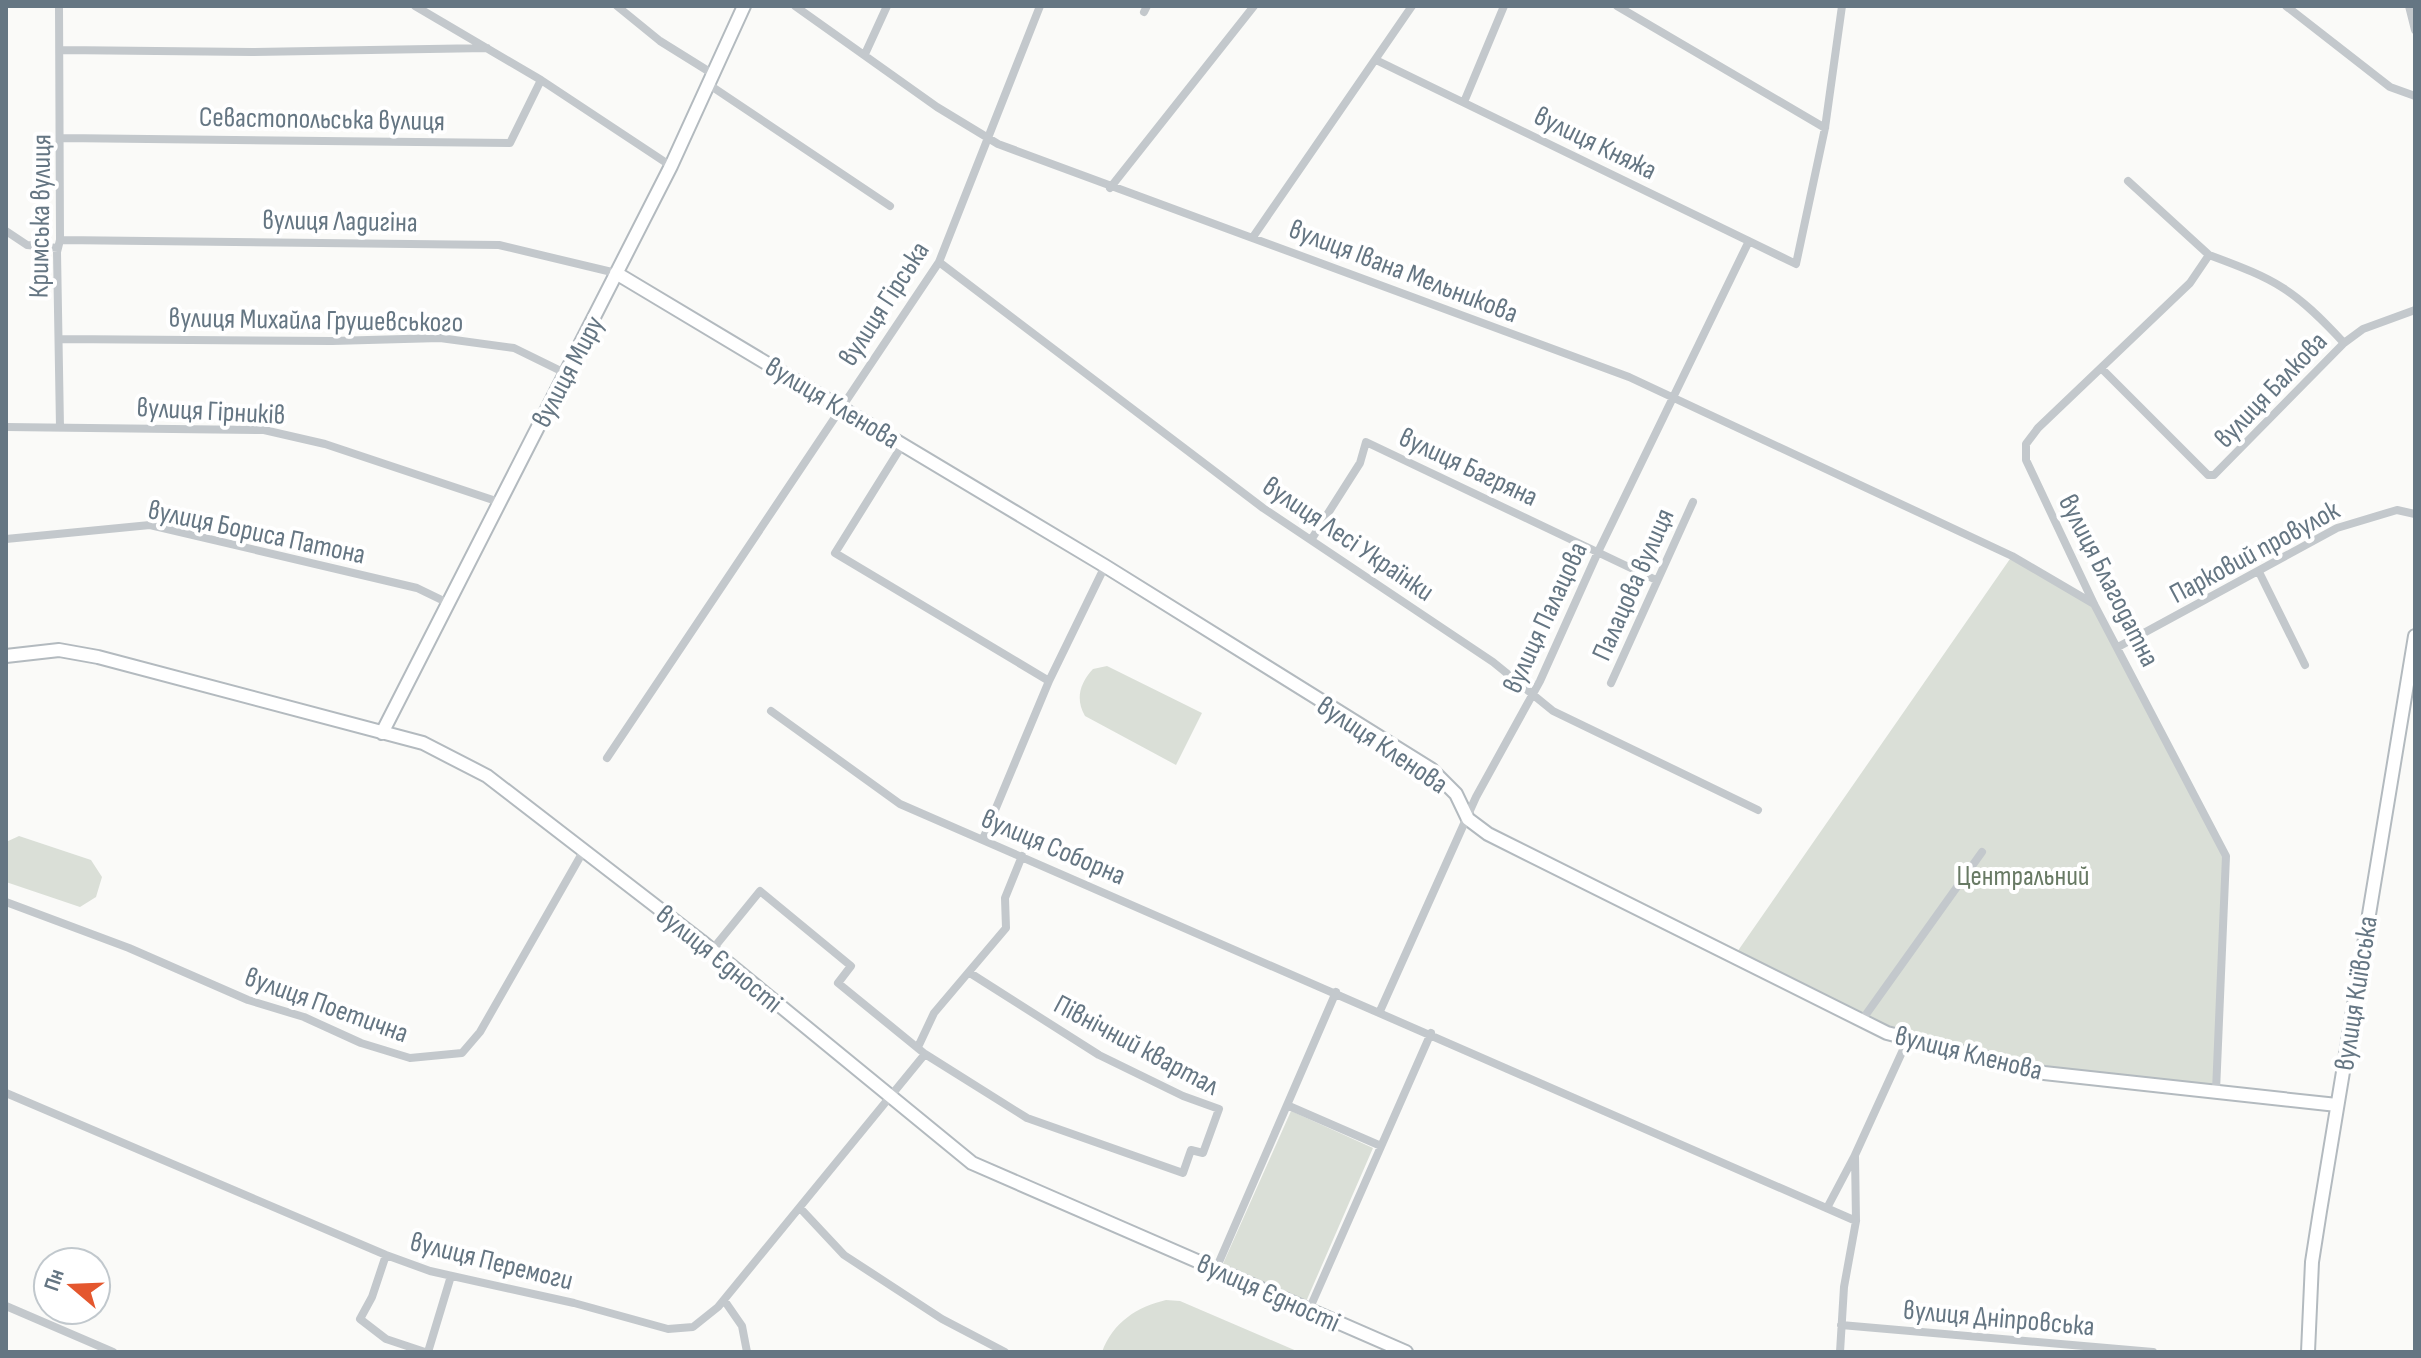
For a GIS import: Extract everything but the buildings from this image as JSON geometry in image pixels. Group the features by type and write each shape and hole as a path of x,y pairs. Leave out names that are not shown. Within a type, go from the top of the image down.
{"street":[{"name":"Кримська вулиця","path":"59,6 62,138 60,427"},
{"path":"415,6 541,80 671,166"},
{"path":"617,6 711,79 890,206"},
{"name":"вулиця Миру","path":"382,733 671,166 744,6"},
{"name":"вулиця Івана Мельникова","path":"795,6 989,139 1110,188 1253,237 1629,377 2012,556 2094,604"},
{"path":"865,54 887,6"},
{"name":"вулиця Гірська","path":"607,758 939,262 1040,6"},
{"path":"1110,188 1254,6"},
{"path":"1253,237 1412,6"},
{"path":"1464,102 1504,6"},
{"path":"1617,6 1825,128 1842,6"},
{"path":"2409,6 2415,30"},
{"path":"2288,7 2390,87 2415,96"},
{"path":"61,50 487,48"},
{"name":"вулиця Княжа","path":"1376,60 1796,264 1825,128"},
{"name":"Севастопольська вулиця","path":"62,138 510,143 541,80"},
{"path":"2128,181 2209,255 2270,277 2291,290 2344,343"},
{"name":"вулиця Ладигіна","path":"6,231 27,245 499,245 616,273"},
{"name":"вулиця Палацова","path":"1380,1011 1476,797 1532,697 1598,552 1749,241"},
{"name":"вулиця Благодатна","path":"2209,255 2190,283 2038,428 2026,444 2026,460 2094,604 2226,856 2216,1091"},
{"name":"вулиця Лесі Українки","path":"939,262 1250,498 1493,662 1532,697 1553,711 1758,810"},
{"name":"вулиця Кленова","path":"616,273 1105,566 1431,769 1456,794 1468,819 1488,834 1862,1020 1908,1039 2044,1073 2337,1105"},
{"name":"вулиця Балкова","path":"2101,368 2208,475 2214,475 2344,343 2363,329 2415,310"},
{"name":"вулиця Михайла Грушевського","path":"60,339 332,341 440,338 514,348 565,373"},
{"name":"вулиця Гірників","path":"6,427 264,430 325,444 499,502"},
{"name":"вулиця Багряна","path":"1311,540 1360,463 1366,442 1656,580"},
{"path":"903,444 835,553 1049,681"},
{"name":"Палацова вулиця","path":"1611,683 1693,502"},
{"name":"Парковий провулок","path":"2118,647 2337,528 2397,510 2415,514"},
{"name":"вулиця Бориса Патона","path":"6,539 150,525 417,588 448,603"},
{"path":"983,839 1049,681 1105,566"},
{"path":"2259,572 2305,665"},
{"name":"вулиця Київська","path":"2308,1352 2312,1262 2415,636"},
{"name":"вулиця Єдності","path":"6,656 59,650 98,657 423,743 487,776 584,850 712,950 972,1163 1406,1352"},
{"name":"вулиця Соборна","path":"771,711 900,804 1856,1221"},
{"name":"вулиця Поетична","path":"6,902 129,948 248,1000 304,1017 361,1043 410,1058 462,1053 480,1032 584,850"},
{"path":"1862,1020 1982,852"},
{"path":"890,1096 921,1050 934,1013 1006,928 1005,898 1022,856"},
{"name":"Північний квартал","path":"712,950 760,891 851,966 838,983 921,1050 1027,1118 1183,1173 1191,1150 1203,1153 1219,1109 1183,1096 1099,1055 970,973"},
{"path":"1216,1269 1336,992"},
{"path":"1309,1310 1431,1033"},
{"path":"1827,1208 1908,1039"},
{"name":"вулиця Перемоги","path":"6,1093 386,1255 451,1276 574,1303 668,1329 693,1327 724,1300 890,1096"},
{"path":"1289,1106 1381,1146"},
{"path":"1840,1352 1856,1221 1855,1155"},
{"path":"800,1208 844,1255 942,1319 1005,1352"},
{"path":"386,1255 372,1297 360,1319 386,1339 427,1352 451,1276"},
{"path":"724,1300 742,1326 747,1352"},
{"path":"6,1306 113,1352"},
{"name":"вулиця Дніпровська","path":"1841,1325 2153,1352"}],"green space":[{"name":"Центральний","path":"2012,556 2094,604 2226,856 2216,1091 2044,1073 1887,1033 1735,955"},
{"path":"1107,666 1202,713 1176,765 1085,716 1080,703 1082,686 1093,669"},
{"path":"19,836 91,860 102,877 96,897 80,907 6,882 6,842"},
{"path":"1291,1111 1373,1148 1305,1304 1222,1266"},
{"path":"1166,1300 1180,1301 1299,1352 1102,1352 1113,1332 1127,1317"}]}
